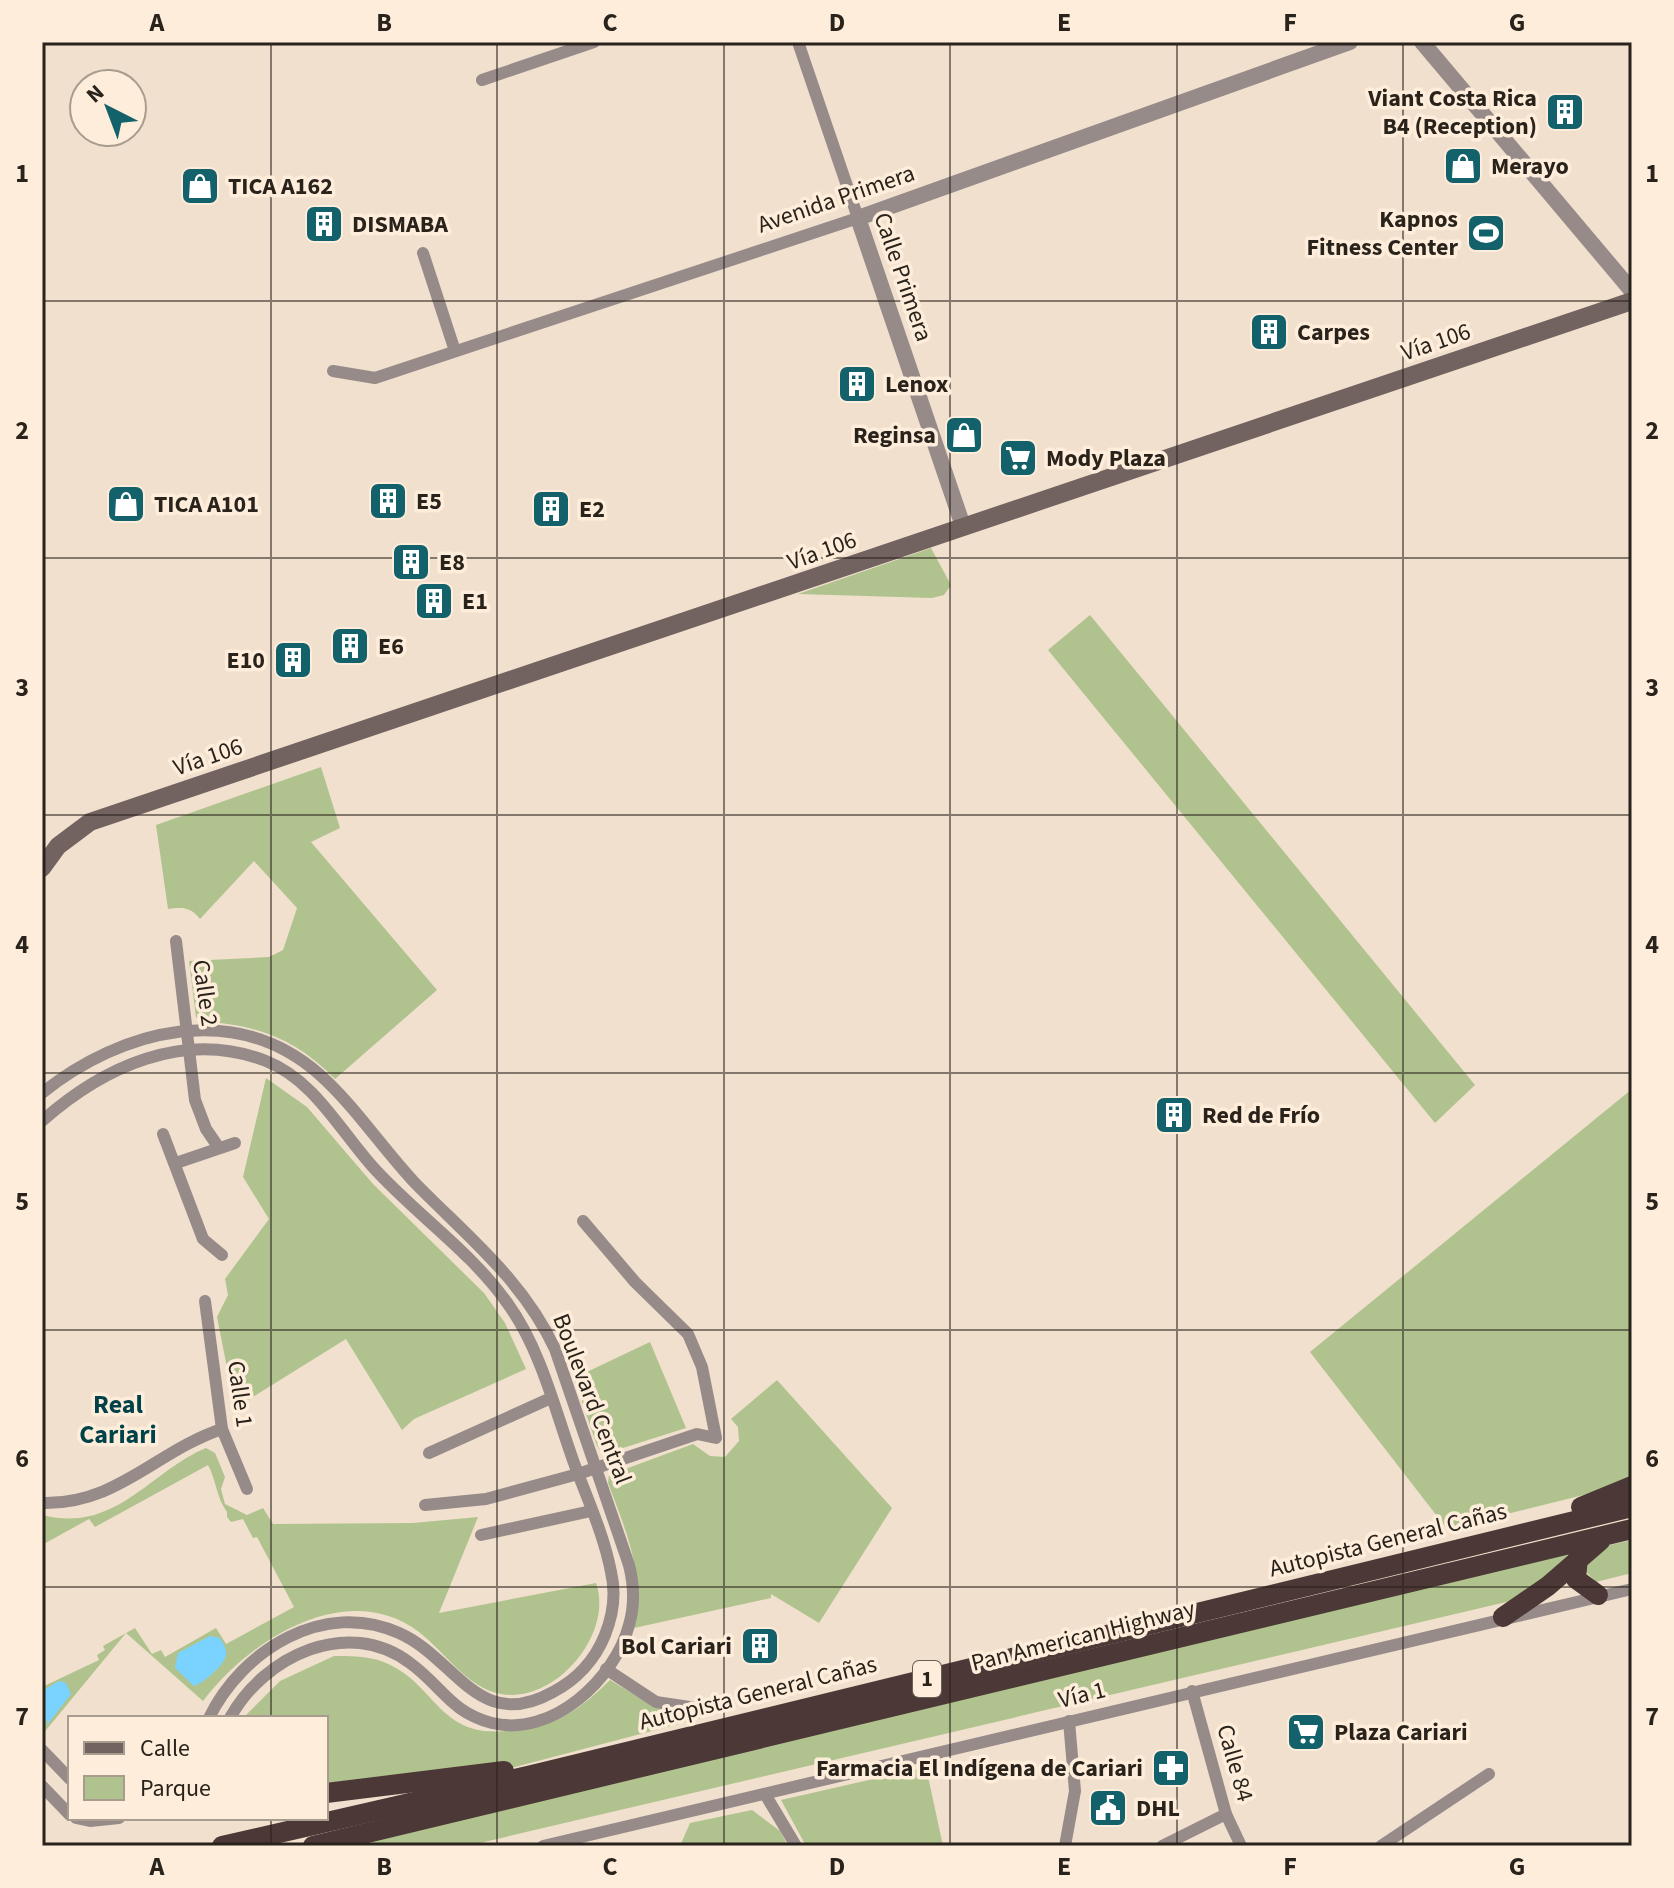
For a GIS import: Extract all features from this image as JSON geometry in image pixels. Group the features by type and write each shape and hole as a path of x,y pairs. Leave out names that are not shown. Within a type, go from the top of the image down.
{"highway":[{"path":"1121,1632 1363,1563 1595,1503 1632,1486"},
{"name":"Autopista General Cañas","path":"222,1846 536,1774 1632,1507"},
{"name":"Pan American Highway","path":"313,1846 1632,1529"},
{"path":"1503,1617 1548,1586 1578,1557 1610,1534"},
{"path":"1578,1557 1576,1579 1598,1595"},
{"path":"328,1793 487,1772 536,1774"}],"main road":[{"name":"Vía 106","path":"42,868 58,846 90,822 764,597 963,526 1632,301"}],"street":[{"path":"482,80 594,42"},
{"name":"Calle Primera","path":"798,42 963,526"},
{"name":"Avenida Primera","path":"333,371 375,378 858,218 1350,42"},
{"path":"1422,42 1632,291"},
{"path":"423,253 455,351"},
{"name":"Calle 2","path":"176,941 195,1100 206,1129 219,1148"},
{"name":"Boulevard Central","path":"42,1093 84,1063 120,1046 188,1028 252,1035 299,1059 329,1084 400,1168 485,1249 516,1284 549,1337 597,1468 633,1586 630,1623 617,1654 603,1674 577,1700 551,1715 526,1723 500,1724 469,1715 453,1706 419,1671 391,1652 374,1645 340,1641 317,1646 273,1669 251,1688 231,1716"},
{"name":"Boulevard Central","path":"42,1121 79,1090 110,1072 159,1054 223,1050 265,1061 300,1082 381,1176 472,1260 521,1325 591,1511 613,1589 609,1624 601,1645 586,1667 544,1697 520,1704 503,1703 465,1687 425,1648 396,1631 372,1624 338,1623 300,1631 259,1655 227,1688 210,1716"},
{"path":"163,1134 203,1239 222,1255"},
{"path":"176,1163 235,1143"},
{"path":"425,1505 486,1499 578,1474 697,1434 716,1438 702,1367 688,1334 635,1282 583,1221"},
{"path":"472,1260 485,1249"},
{"name":"Calle 1","path":"205,1301 222,1429 247,1489"},
{"path":"429,1453 551,1398"},
{"path":"42,1503 70,1502 113,1489 178,1446 222,1429"},
{"path":"481,1535 591,1511"},
{"name":"Vía 1","path":"543,1846 1632,1589"},
{"path":"338,1623 340,1641"},
{"path":"601,1645 617,1654"},
{"path":"586,1667 656,1702 709,1710"},
{"name":"Calle 84","path":"1192,1691 1226,1814 1241,1846"},
{"path":"1065,1846 1075,1791 1069,1721"},
{"path":"44,1755 68,1777"},
{"path":"1381,1846 1489,1774"},
{"path":"68,1777 48,1777 43,1788 68,1813"},
{"path":"765,1794 796,1846"},
{"path":"1162,1846 1226,1814"}],"green space":[{"path":"931,548 951,585 944,595 932,598 798,594"},
{"path":"1090,615 1475,1085 1435,1123 1048,650"},
{"path":"321,767 340,828 311,842 437,990 335,1079 291,1044 241,1026 203,1022 196,1017 189,961 269,957 283,950 297,908 254,861 200,919 186,909 168,909 156,825"},
{"path":"266,1078 307,1107 373,1184 484,1293 505,1323 526,1369 414,1419 402,1430 346,1339 235,1408 217,1317 228,1295 225,1279 269,1219 243,1177"},
{"path":"1632,1089 1632,1483 1447,1529 1310,1352"},
{"path":"650,1342 686,1428 604,1454 597,1446 574,1378"},
{"path":"777,1380 892,1508 819,1623 771,1594 771,1598 634,1628 638,1590 636,1572 608,1483 609,1475 693,1444 710,1456 725,1457 739,1441 738,1427 731,1419"},
{"path":"206,1448 215,1453 225,1477 221,1489 225,1504 247,1515 263,1508 273,1524 413,1523 478,1517 439,1613 596,1583 599,1603 596,1623 576,1661 542,1688 522,1694 501,1694 478,1685 419,1632 391,1617 361,1611 330,1614 300,1623 272,1638 245,1657 203,1701 126,1633 135,1628 152,1654 161,1650 165,1657 216,1628 226,1644 294,1607 257,1537 253,1538 243,1519 231,1522 227,1517 208,1465 95,1527 89,1519 42,1545 42,1515 68,1519 91,1516 112,1508"},
{"path":"1632,1540 1632,1573 1596,1582 1579,1565 1605,1546"},
{"path":"1573,1553 1519,1599 467,1846 335,1846"},
{"path":"126,1633 42,1735 42,1687 99,1660 97,1655 105,1650 103,1646"},
{"path":"334,1656 378,1660 414,1681 454,1719 470,1728 492,1731 520,1729 559,1718 580,1706 610,1680 651,1705 705,1717 515,1767 377,1777 328,1788 328,1716 245,1716 280,1681"},
{"path":"926,1767 943,1846 806,1846 781,1800"},
{"path":"752,1810 780,1831 788,1846 680,1846 690,1823"}],"water":[{"path":"210,1636 220,1638 226,1655 216,1670 194,1686 175,1668 178,1653"},
{"path":"59,1681 66,1683 71,1694 47,1725 47,1720 42,1719 42,1691"}],"place":[{"name":"Viant Costa Rica B4 (Reception)","path":"1565,112"},
{"name":"Merayo","path":"1463,166"},
{"name":"TICA A162","path":"200,186"},
{"name":"DISMABA","path":"324,224"},
{"name":"Kapnos Fitness Center","path":"1486,233"},
{"name":"Carpes","path":"1269,332"},
{"name":"Lenox","path":"857,384"},
{"name":"Reginsa","path":"964,435"},
{"name":"Mody Plaza","path":"1018,458"},
{"name":"E5","path":"388,501"},
{"name":"TICA A101","path":"126,504"},
{"name":"E2","path":"551,509"},
{"name":"E8","path":"411,562"},
{"name":"E1","path":"434,601"},
{"name":"E6","path":"350,646"},
{"name":"E10","path":"293,660"},
{"name":"Red de Frío","path":"1174,1115"},
{"name":"Bol Cariari","path":"760,1646"},
{"name":"Plaza Cariari","path":"1306,1732"},
{"name":"Farmacia El Indígena de Cariari","path":"1171,1768"},
{"name":"DHL","path":"1108,1808"}],"district":[{"name":"Real Cariari","path":"118,1419"}]}
